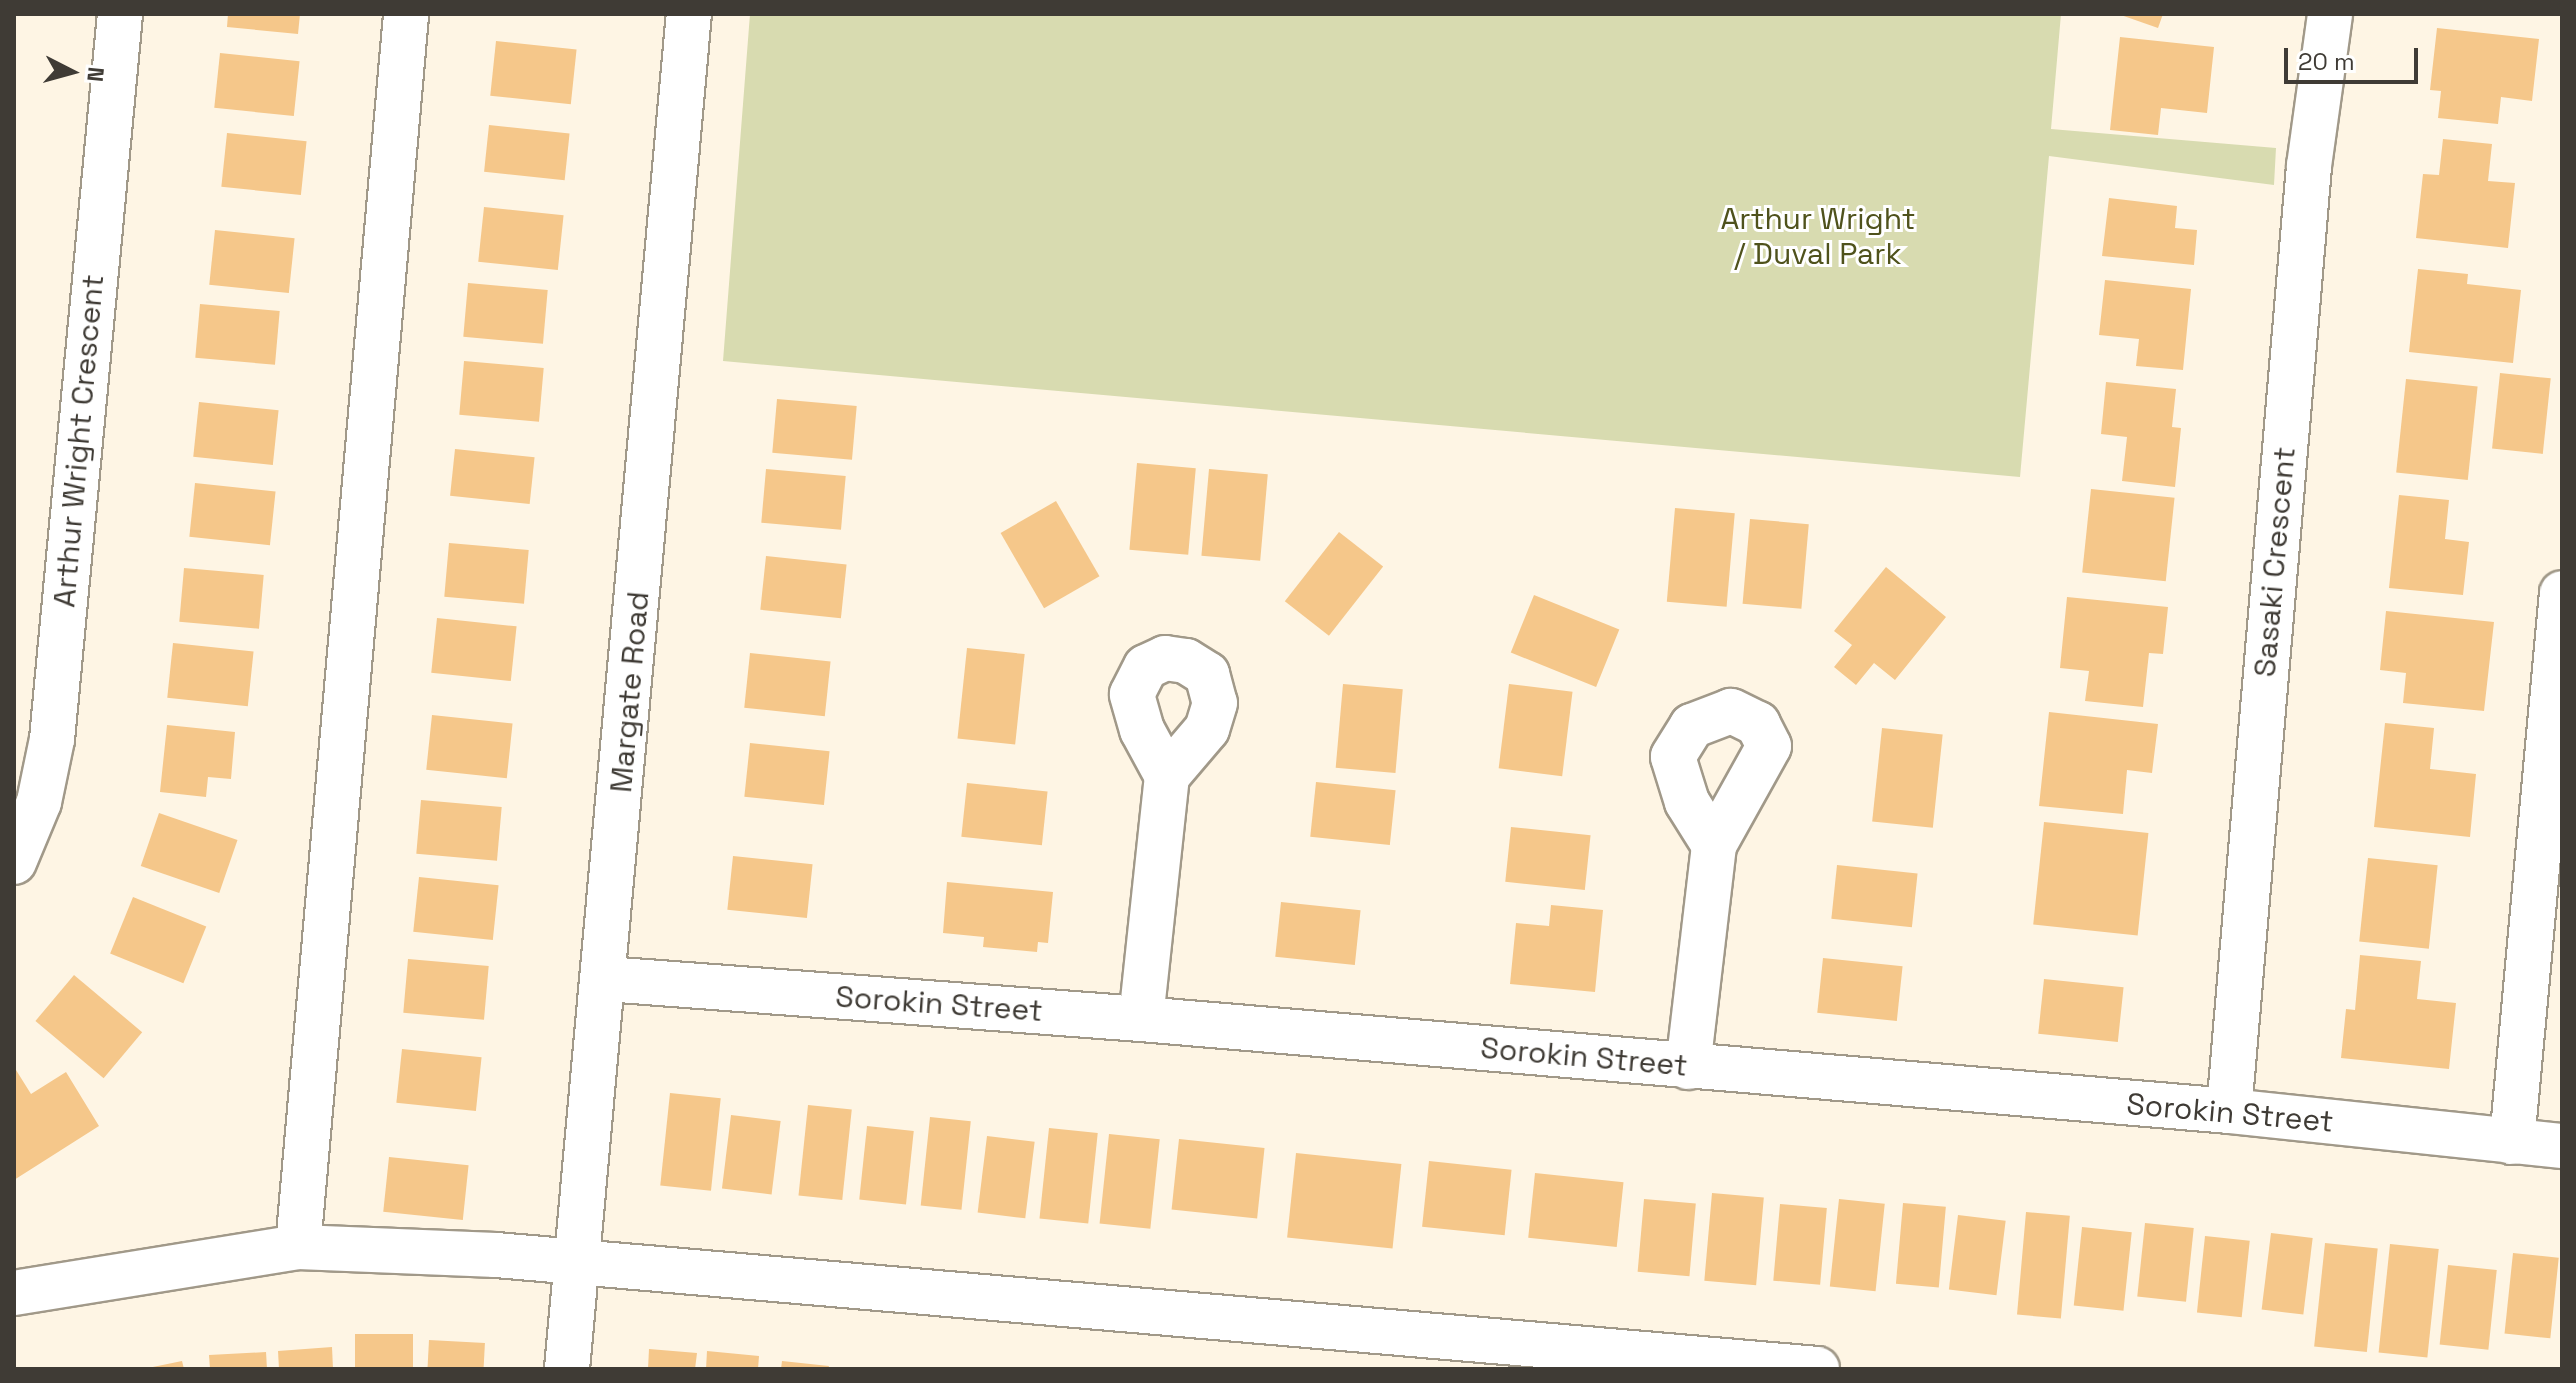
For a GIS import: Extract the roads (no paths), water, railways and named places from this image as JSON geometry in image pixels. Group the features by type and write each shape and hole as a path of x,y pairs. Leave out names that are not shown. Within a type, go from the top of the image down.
{"street":[{"name":"Arthur Wright Crescent","path":"14,862 39,802 52,739 120,14"},
{"path":"298,1247 406,14"},
{"name":"Margate Road","path":"567,1369 606,979 689,14"},
{"name":"Sasaki Crescent","path":"2229,1111 2309,166 2330,14"},
{"path":"2512,1142 2562,593"},
{"path":"1141,1019 1167,776"},
{"path":"1688,1067 1714,845"},
{"name":"Sorokin Street","path":"606,979 1141,1019 2229,1111 2562,1146"},
{"path":"14,1293 298,1247 578,1259 1817,1369"}],"park label":[{"name":"Arthur Wright / Duval Park","path":"1818,236"}]}
